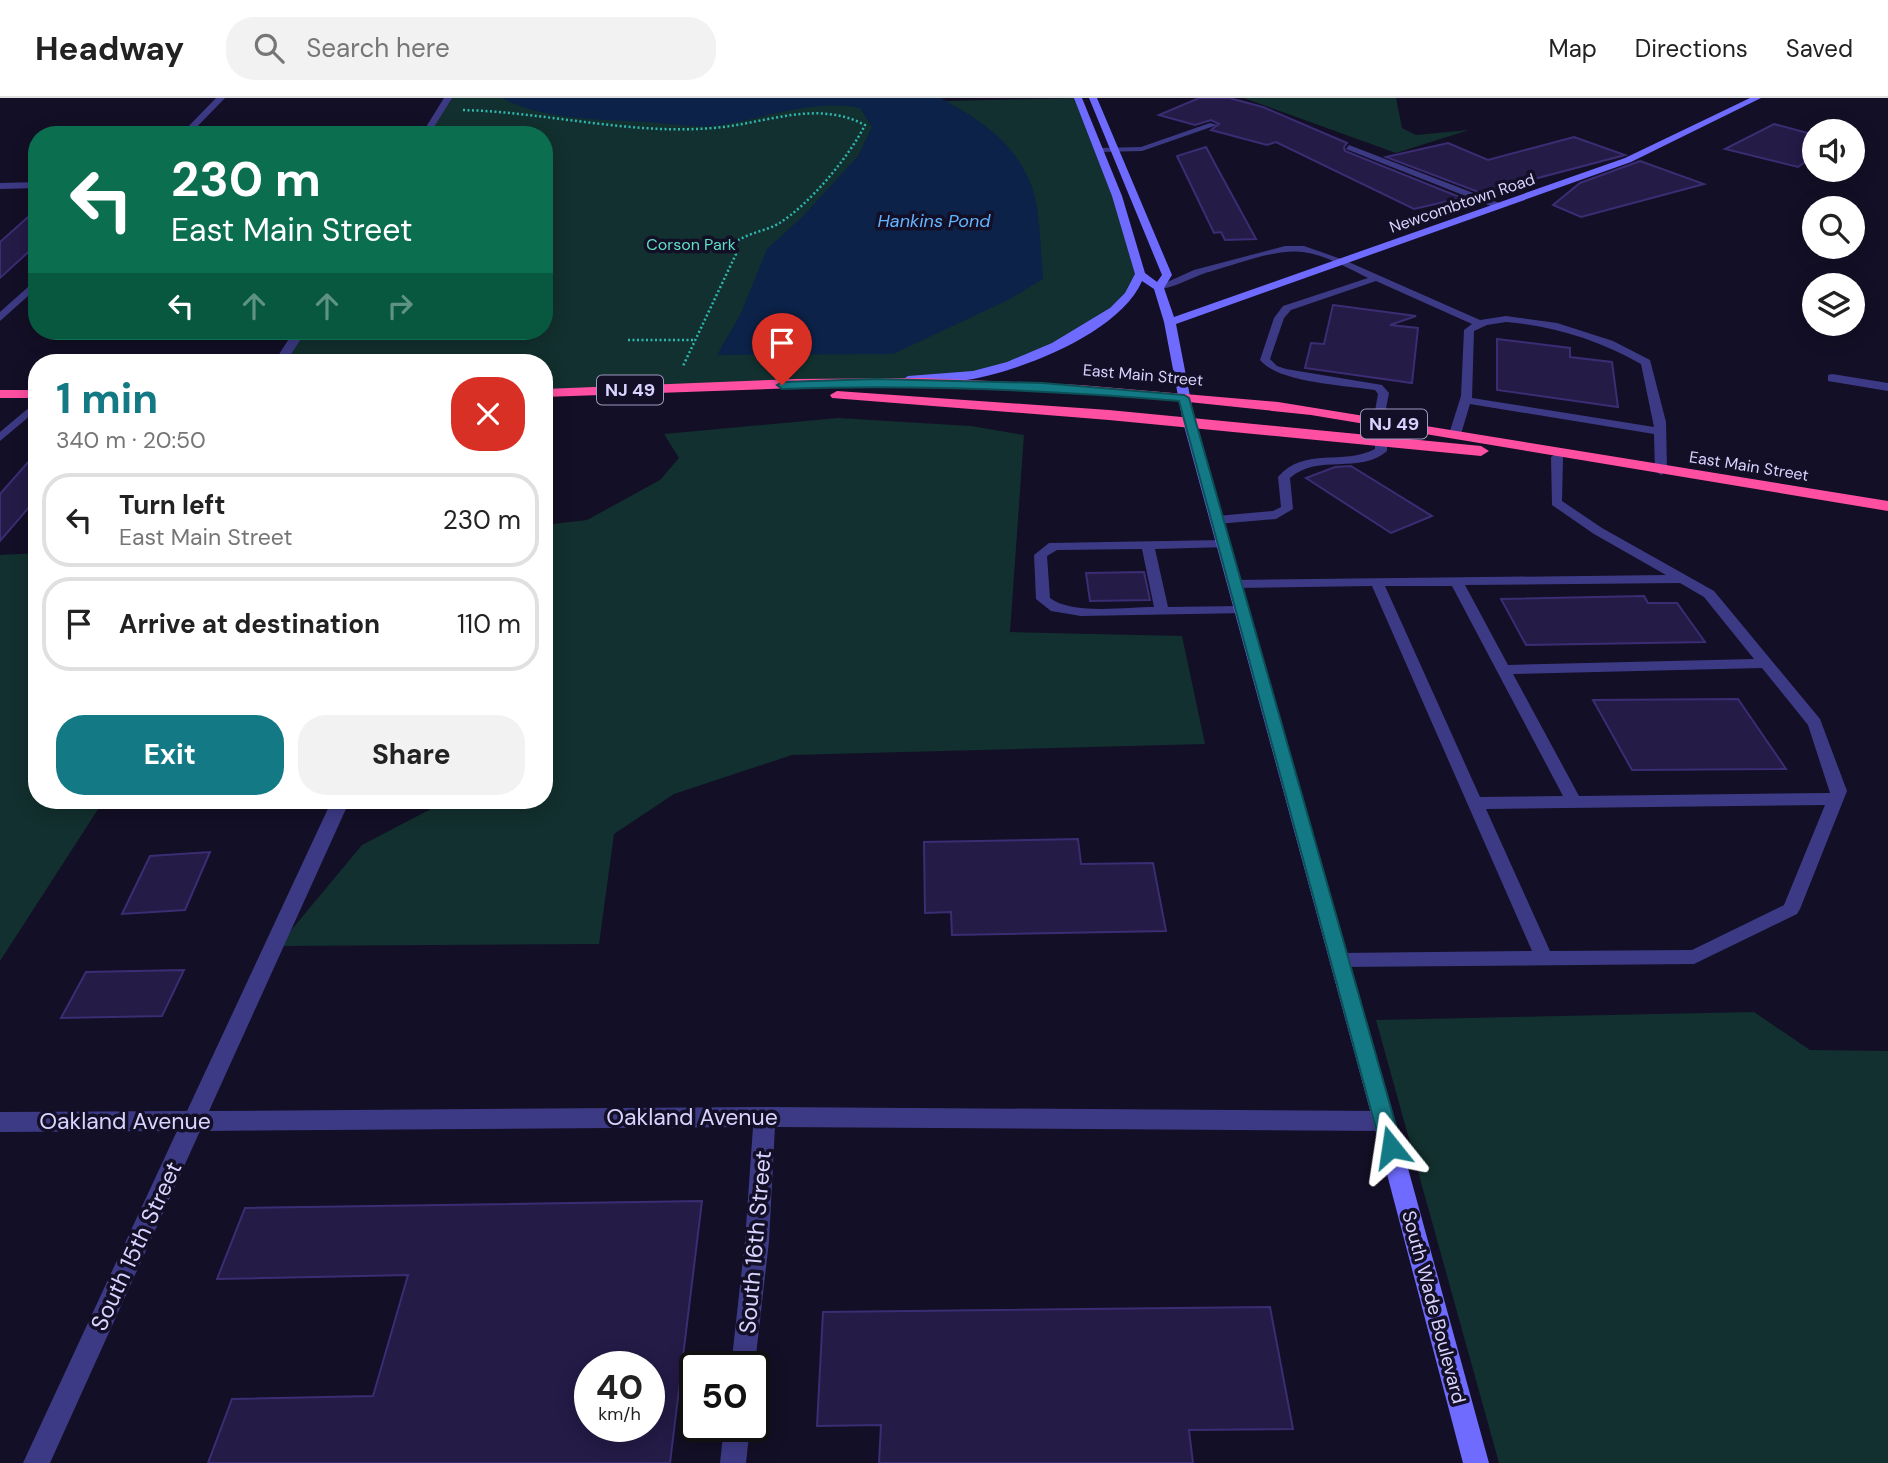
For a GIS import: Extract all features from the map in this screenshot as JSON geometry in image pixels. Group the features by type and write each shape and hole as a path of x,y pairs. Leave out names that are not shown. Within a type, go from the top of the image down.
{"highway":[{"name":"East Main Street","path":"553,393 876,382 1043,386 1307,411 1888,506"},
{"name":"East Main Street","path":"716,388 1189,422 1604,461"},
{"path":"0,394 28,394"}],"main road":[{"path":"1078,98 1116,196 1140,274 1159,288"},
{"path":"1093,98 1114,150"},
{"name":"Newcombtown Road","path":"1170,322 1628,160 1757,98"},
{"name":"South Wade Boulevard","path":"1114,150 1167,275 1159,288 1170,322 1189,422 1384,1121 1476,1463"},
{"path":"876,382 973,375 1046,351 1116,309 1129,297 1140,274"}],"street":[{"path":"193,126 221,98"},
{"path":"431,126 449,98"},
{"path":"0,186 28,185"},
{"path":"0,318 28,291"},
{"path":"1832,378 1888,387"},
{"name":"South 15th Street","path":"36,1463 337,809"},
{"name":"Oakland Avenue","path":"0,1122 765,1117 1384,1121"},
{"name":"South 16th Street","path":"746,1351 757,1241 765,1117"},
{"path":"733,1463 735,1442"}],"lane":[{"path":"1099,150 1142,149 1213,125"},
{"path":"1349,148 1499,206"},
{"path":"1159,288 1197,272 1285,249 1304,249 1341,262 1477,323"},
{"path":"1376,278 1287,308 1279,318 1265,360 1273,368 1284,372 1378,387 1384,393 1379,422"},
{"path":"1455,434 1466,400 1469,330 1477,323 1490,320 1538,322 1587,333 1626,348 1646,362 1660,431 1661,471"},
{"path":"1466,400 1660,431"},
{"path":"0,438 28,412"},
{"path":"1217,520 1276,514 1287,509 1284,477 1290,470 1334,458 1363,459 1374,456 1381,450 1381,442"},
{"path":"1339,960 1694,957 1791,909 1839,791 1815,723 1709,594 1598,531 1556,502 1557,457"},
{"path":"1224,544 1054,545 1040,555 1042,599 1050,606 1063,611 1080,612 1242,610"},
{"path":"1149,545 1162,611"},
{"path":"1234,584 1683,579"},
{"path":"1457,582 1574,802"},
{"path":"1377,583 1544,958"},
{"path":"1504,670 1765,663"},
{"path":"1475,803 1836,799"}],"path":[{"path":"441,110 515,111 539,117 705,129 829,112 855,117 865,125 848,154 782,222 764,231 741,236 733,244 736,254 715,304 693,340 674,389"},
{"path":"628,340 693,340"}],"green space":[{"name":"Corson Park","path":"448,98 940,98 946,101 1078,98 1140,274 1129,297 1101,320 1004,367 935,378 553,393 553,354 285,354 294,340 553,340 553,126 431,126"},
{"path":"1244,98 1396,98 1402,128 1416,135 1469,130 1396,153"},
{"path":"838,418 971,426 1024,435 1010,632 1182,636 1205,744 792,755 674,794 614,834 599,944 278,946 362,845 431,809 553,809 553,524 587,520 660,480 679,458 664,434"},
{"path":"28,553 28,809 98,809 0,961 0,555"},
{"path":"1754,1012 1810,1050 1888,1051 1888,1463 1499,1463 1376,1020"}],"water":[{"name":"Hankins Pond","path":"502,98 940,98 995,134 1025,171 1037,207 1043,279 1008,300 893,354 717,355 740,315 767,249 802,217 858,156 872,127 860,108 805,108 700,127 558,115 520,106"}],"building":[{"path":"1199,98 1229,98 1263,107 1347,143 1345,151 1462,198 1414,209 1276,142 1267,145 1211,130 1219,124 1211,120 1195,125 1159,115"},
{"path":"1774,124 1802,132 1802,164 1798,167 1725,149"},
{"path":"1574,137 1625,155 1481,193 1386,157 1448,143 1488,160"},
{"path":"1206,147 1256,239 1225,240 1221,232 1214,233 1177,156"},
{"path":"1640,161 1704,184 1581,217 1553,205 1580,183"},
{"path":"28,217 28,252 0,278 0,242"},
{"path":"1333,305 1416,316 1390,325 1418,328 1412,383 1305,368 1311,343 1324,344"},
{"path":"1497,339 1570,348 1570,357 1612,362 1618,407 1497,390"},
{"path":"28,462 28,508 0,541 0,494"},
{"path":"1351,466 1432,516 1391,533 1306,478 1335,467"},
{"path":"1144,572 1150,600 1090,601 1086,573"},
{"path":"1644,596 1648,603 1677,603 1705,642 1526,645 1501,599"},
{"path":"1738,699 1786,769 1632,770 1593,700"},
{"path":"1078,839 1081,864 1153,863 1166,931 952,935 951,912 925,913 924,842"},
{"path":"210,852 185,910 122,914 150,856"},
{"path":"184,970 162,1016 61,1018 86,972"},
{"path":"702,1201 684,1351 679,1351 679,1389 670,1463 208,1463 232,1399 373,1396 408,1275 217,1279 245,1208"},
{"path":"1270,1307 1293,1429 1189,1430 1193,1463 879,1463 881,1425 817,1426 823,1312"}],"route":[{"path":"782,385 876,382 1043,386 1184,398 1391,1147"}]}
